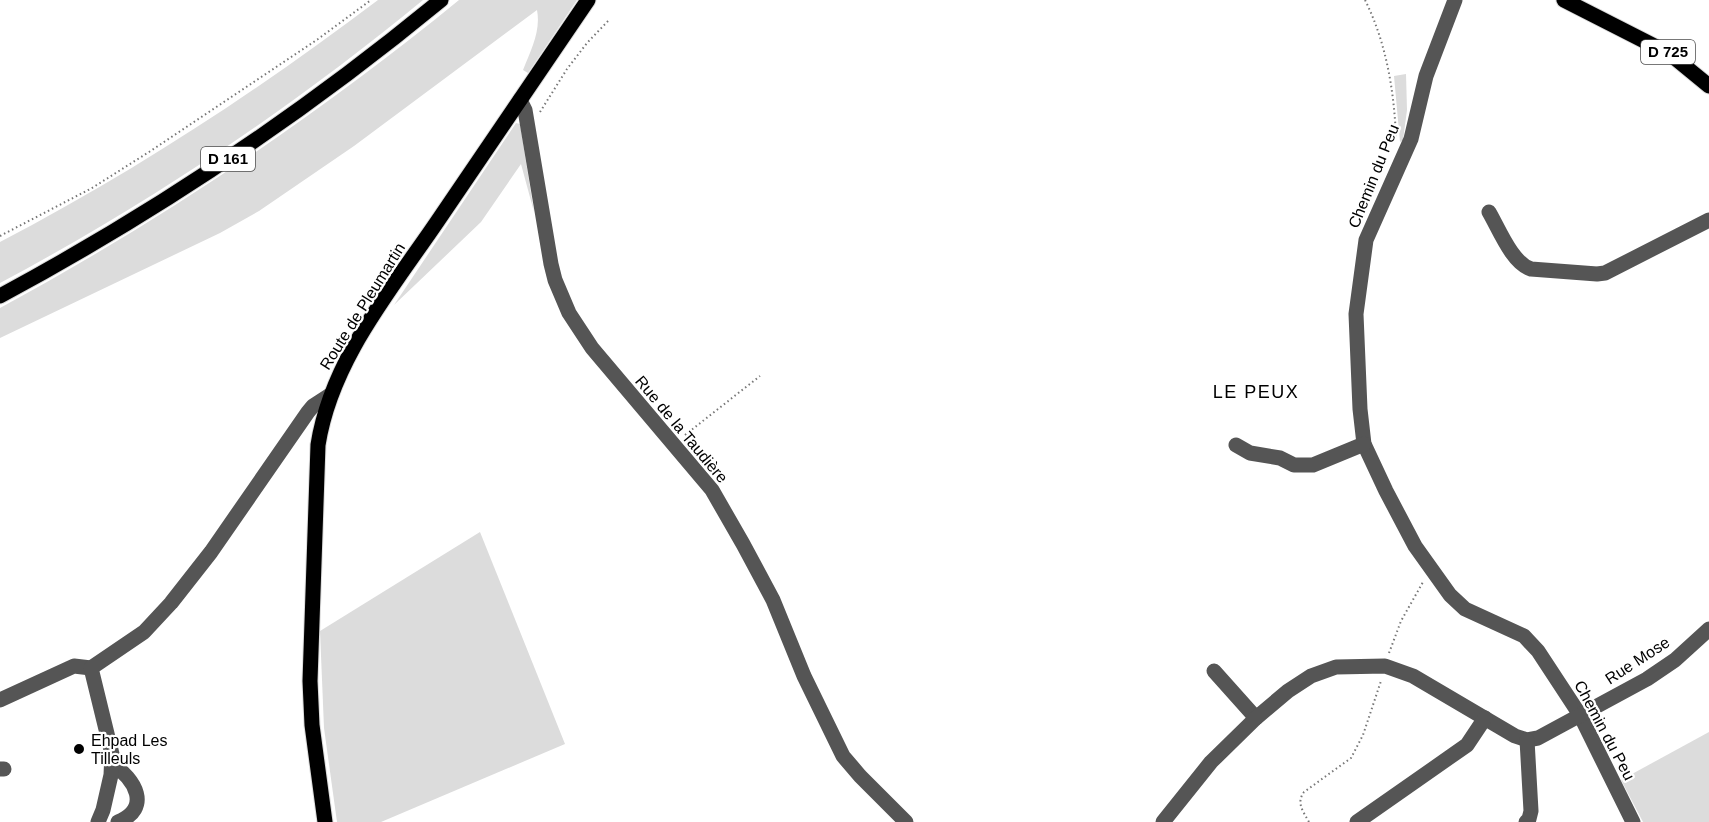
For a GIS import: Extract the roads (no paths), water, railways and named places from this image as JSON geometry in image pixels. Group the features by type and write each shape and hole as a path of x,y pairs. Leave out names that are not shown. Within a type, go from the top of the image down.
{"main road":[{"name":"D 161","path":"0,296 108,235 220,164 339,79 441,0"},
{"name":"Route de Pleumartin","path":"325,822 312,725 310,669 318,445 323,415 342,368 374,316 588,0"},
{"name":"D 725","path":"1564,0 1670,54 1709,86"}],"street":[{"name":"Chemin du Peu","path":"1455,0 1426,76 1411,139 1366,240 1356,314 1360,409 1364,444 1415,546 1450,595 1465,609 1518,632 1532,643 1580,715 1633,822"},
{"name":"Rue de la Taudière","path":"520,100 525,110 551,264 561,296 579,330 712,490 773,600 804,676 843,756 906,822"},
{"path":"1489,212 1514,256 1523,266 1531,269 1597,274 1605,273 1709,220"},
{"path":"0,700 74,666 91,668 144,632 171,603 211,552 308,412 330,395"},
{"path":"1236,445 1250,453 1280,458 1294,465 1313,465 1364,444"},
{"name":"Rue Mose","path":"1527,740 1538,738 1647,679 1709,629"},
{"path":"1163,822 1211,762 1256,718 1288,691 1311,676 1336,667 1385,666 1413,676 1515,736 1527,740 1531,811 1526,822"},
{"path":"91,668 111,747 112,764 103,810 98,822"},
{"path":"1214,671 1256,718"},
{"path":"1357,822 1467,745 1485,717"},
{"path":"112,764 127,777 138,798 132,814 118,822"}],"place":[{"name":"Ehpad Les Tilleuls","path":"79,749"}],"district":[{"name":"LE PEUX","path":"1256,392"}]}
